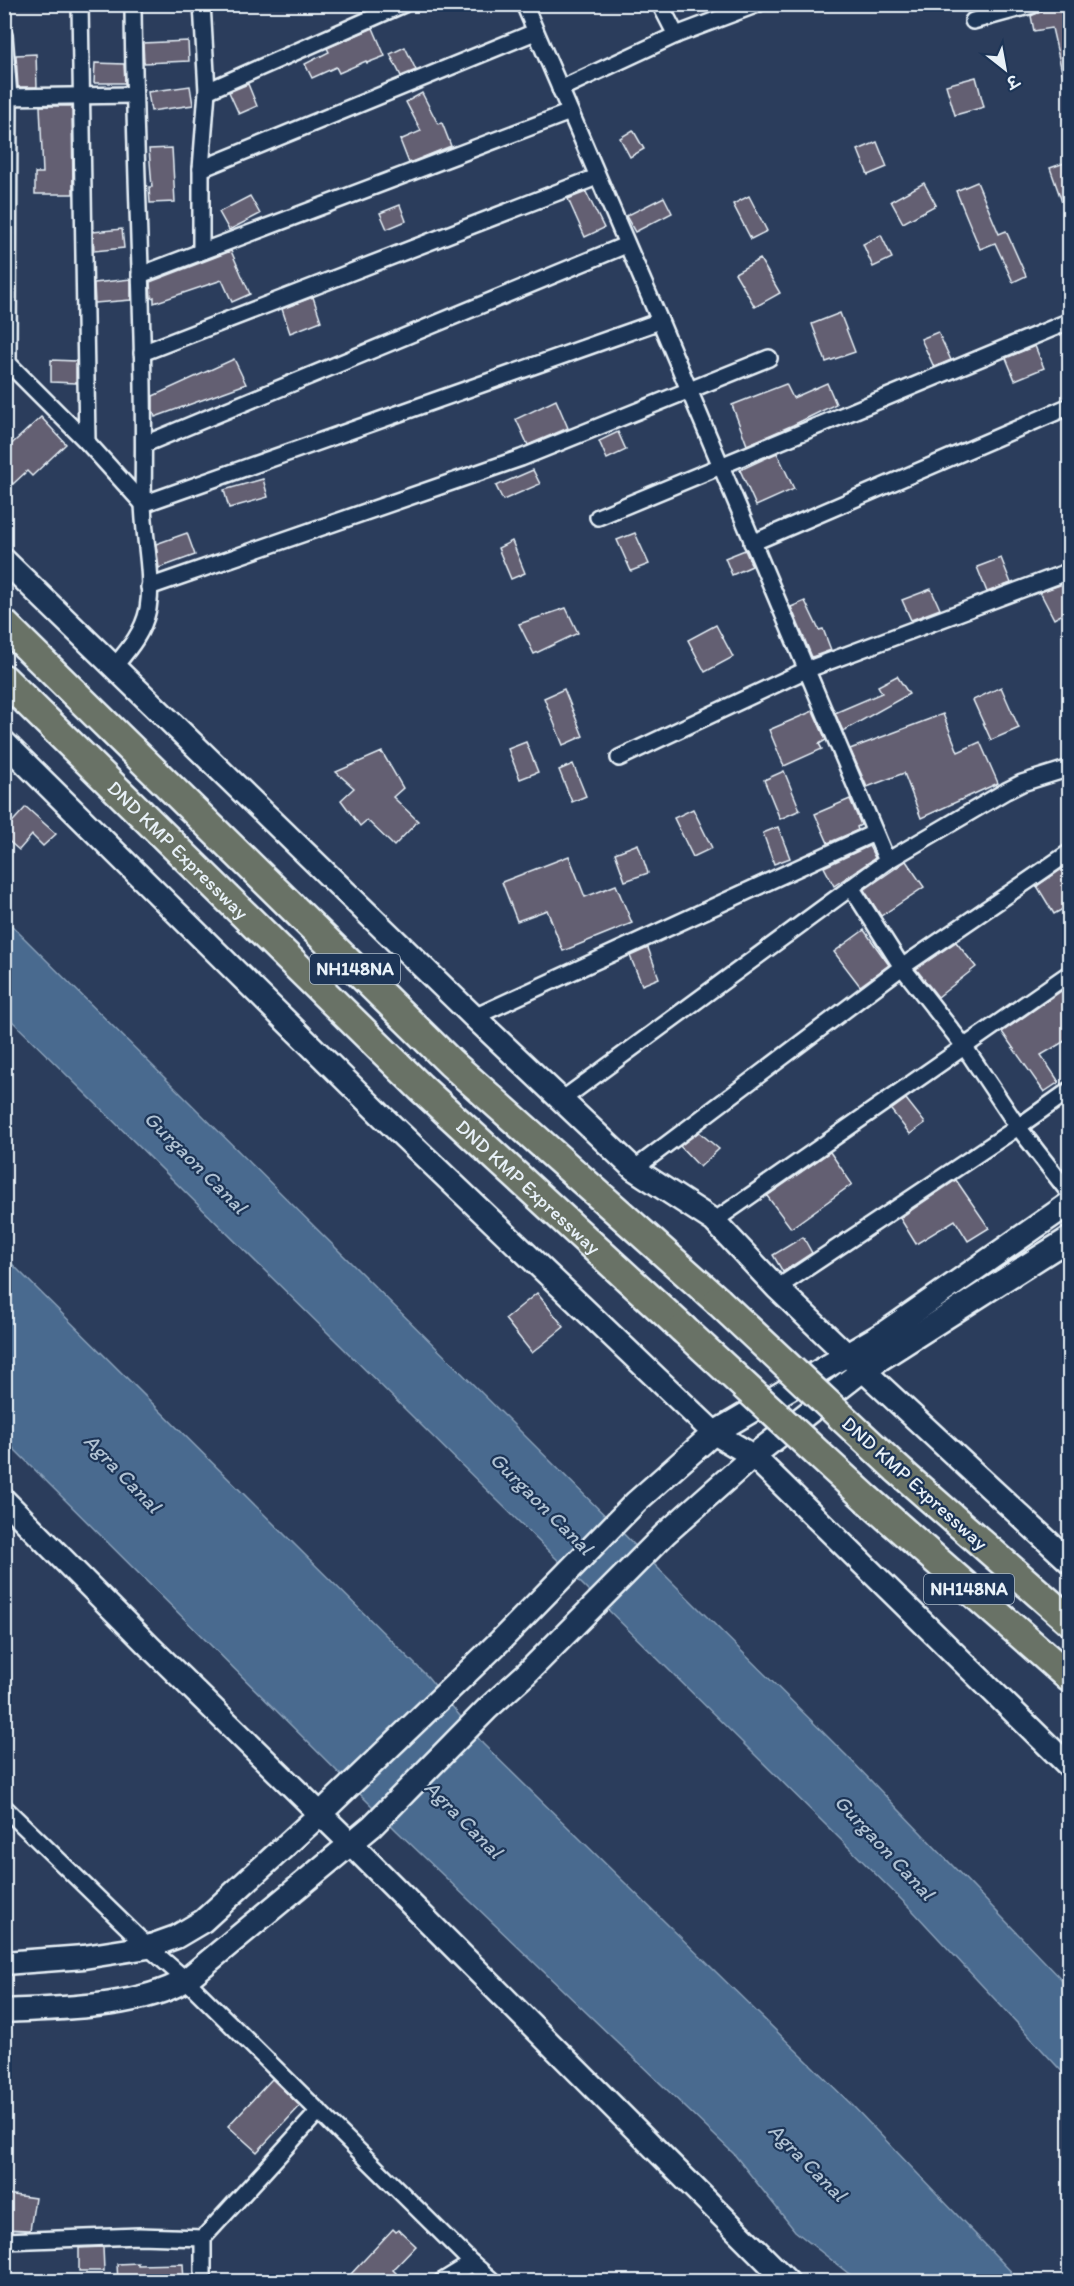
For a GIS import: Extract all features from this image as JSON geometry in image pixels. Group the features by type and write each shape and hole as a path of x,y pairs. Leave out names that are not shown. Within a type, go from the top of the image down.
{"highway":[{"name":"DND KMP Expressway","path":"4,624 451,1063 718,1301 897,1469 1070,1621"},
{"name":"DND KMP Expressway","path":"4,679 420,1087 868,1500 1070,1678"}],"street":[{"path":"80,4 87,442"},
{"path":"114,667 134,643 142,628 148,609 149,587 143,504 145,444 133,4"},
{"path":"201,250 201,169 207,91 202,4"},
{"path":"207,91 404,4"},
{"path":"524,4 887,861"},
{"path":"660,4 676,35"},
{"path":"560,89 676,35 758,4"},
{"path":"973,21 1036,4"},
{"path":"201,169 535,32"},
{"path":"4,35 7,97 6,361 87,442 143,504"},
{"path":"7,97 134,95"},
{"path":"140,275 570,112"},
{"path":"142,352 597,177"},
{"path":"145,444 626,245"},
{"path":"143,504 660,321"},
{"path":"598,517 1070,321"},
{"path":"149,587 520,459 769,357"},
{"path":"752,543 1070,406"},
{"path":"4,560 474,1017 563,1099 634,1169 714,1221 777,1288 1070,1562"},
{"path":"619,758 806,670 1070,571"},
{"path":"4,742 383,1117 714,1433 753,1456 1070,1767"},
{"path":"563,1099 887,861 1006,791 1022,783 1070,768"},
{"path":"474,1017 874,833"},
{"path":"634,1169 902,967 1070,852"},
{"path":"851,887 902,967 964,1046 1018,1127 1070,1194"},
{"path":"714,1221 1070,973"},
{"path":"777,1288 1070,1090"},
{"path":"4,1963 84,1957 147,1947 176,1937 203,1921 319,1815 500,1641 636,1502 714,1433 884,1333 1070,1203"},
{"path":"4,2011 75,2007 145,1997 172,1988 186,1980 372,1826 665,1534 753,1456 863,1370 1070,1238"},
{"path":"4,1500 788,2282"},
{"path":"4,1807 147,1947 186,1980 472,2263 494,2282"},
{"path":"203,2282 203,2238 319,2111"},
{"path":"4,2241 139,2236 203,2238"},
{"path":"441,2282 472,2263"}],"water":[{"name":"Gurgaon Canal","path":"4,918 850,1759 1069,1987 1069,2079 913,1911 5,1014"},
{"name":"Agra Canal","path":"4,1256 428,1677 483,1744 853,2106 1020,2281 858,2281 795,2231 734,2154 397,1831 5,1440"}],"building":[{"path":"1046,4 1070,4 1070,75 1063,76 1052,28 1034,31 1031,16 1042,11"},
{"path":"373,28 385,56 367,63 366,61 339,73 336,67 312,78 305,64 329,52 327,48"},
{"path":"188,41 189,61 144,63 143,43"},
{"path":"405,47 416,70 401,76 390,54"},
{"path":"36,54 37,87 18,87 16,55"},
{"path":"95,63 124,64 125,83 94,83"},
{"path":"976,77 984,107 955,115 946,85"},
{"path":"248,84 257,106 239,114 229,92"},
{"path":"190,86 193,105 151,111 148,92"},
{"path":"422,93 438,124 442,123 451,146 409,163 400,140 421,131 406,102"},
{"path":"40,106 72,106 73,194 35,194 35,173 43,173"},
{"path":"633,130 644,149 630,157 620,138"},
{"path":"877,142 887,167 868,175 858,150"},
{"path":"172,148 175,202 150,203 149,187 152,187 149,149"},
{"path":"1070,161 1070,215 1067,216 1050,168"},
{"path":"977,182 999,234 1006,231 1026,276 1013,282 995,243 980,249 956,191"},
{"path":"924,183 936,205 903,223 891,201"},
{"path":"586,192 604,228 585,237 568,199"},
{"path":"250,196 260,214 229,230 219,212"},
{"path":"749,196 767,231 751,239 733,204"},
{"path":"664,197 672,213 635,232 626,216"},
{"path":"400,205 406,221 387,229 380,213"},
{"path":"122,229 124,248 94,251 93,232"},
{"path":"881,235 892,258 873,267 863,244"},
{"path":"231,251 250,294 232,302 222,280 154,303 154,297 151,298 150,282"},
{"path":"760,259 780,293 755,307 735,273"},
{"path":"131,279 131,300 95,303 94,283"},
{"path":"313,297 321,321 290,333 282,309"},
{"path":"840,313 855,352 826,362 812,324"},
{"path":"938,332 951,360 934,367 921,339"},
{"path":"1035,346 1044,368 1015,380 1006,358"},
{"path":"234,359 246,384 155,417 153,396"},
{"path":"51,360 76,361 76,383 51,382"},
{"path":"827,383 836,404 747,445 732,405 786,384 793,398"},
{"path":"556,400 568,428 528,445 516,419"},
{"path":"41,417 66,444 32,476 27,471 13,484 4,474 4,451"},
{"path":"618,432 626,450 607,459 599,441"},
{"path":"777,453 794,489 756,506 740,470"},
{"path":"533,470 540,484 503,500 496,486"},
{"path":"263,479 268,497 229,508 224,490"},
{"path":"187,533 195,555 159,568 156,544"},
{"path":"635,533 649,564 631,571 617,540"},
{"path":"512,541 525,573 511,579 498,548"},
{"path":"745,550 752,566 732,575 725,558"},
{"path":"1001,558 1011,583 987,592 977,567"},
{"path":"1063,584 1070,597 1070,610 1054,619 1040,592"},
{"path":"931,589 940,609 911,620 902,600"},
{"path":"805,601 819,630 823,629 831,650 812,657 791,607"},
{"path":"566,608 578,633 534,654 519,624"},
{"path":"716,625 733,657 705,672 688,640"},
{"path":"897,676 909,694 843,731 835,713 882,693 878,686"},
{"path":"1001,687 1019,728 991,740 973,700"},
{"path":"564,689 583,736 563,745 544,698"},
{"path":"813,711 826,740 819,744 822,749 784,766 769,730"},
{"path":"943,714 958,752 980,742 998,783 921,818 904,773 867,787 850,749"},
{"path":"526,742 538,772 520,779 508,749"},
{"path":"382,752 403,788 393,797 418,821 394,846 367,820 360,826 341,800 354,788 336,772"},
{"path":"573,764 586,796 572,802 559,770"},
{"path":"784,771 800,810 780,819 764,780"},
{"path":"850,799 861,825 857,827 858,830 828,843 815,814"},
{"path":"26,807 56,834 43,846 32,835 19,850 4,837 4,831"},
{"path":"693,809 712,848 693,857 674,818"},
{"path":"778,827 790,858 774,864 763,833"},
{"path":"638,844 648,873 625,881 615,853"},
{"path":"869,846 875,858 834,886 824,867"},
{"path":"569,856 585,897 616,885 632,923 563,951 547,910 517,921 502,882"},
{"path":"906,861 924,887 881,916 864,890"},
{"path":"1065,867 1070,875 1070,905 1054,914 1037,886"},
{"path":"864,930 889,965 860,986 834,952"},
{"path":"956,942 976,967 938,997 916,969"},
{"path":"648,948 659,978 642,985 630,956"},
{"path":"1070,985 1070,1038 1041,1055 1059,1082 1044,1092 1002,1032"},
{"path":"906,1099 925,1123 910,1134 891,1110"},
{"path":"699,1132 719,1149 700,1167 680,1146"},
{"path":"830,1152 852,1184 791,1228 767,1196"},
{"path":"956,1180 989,1228 968,1241 955,1220 916,1244 900,1218"},
{"path":"803,1237 812,1253 783,1272 773,1255"},
{"path":"537,1293 564,1327 532,1353 505,1319"},
{"path":"272,2079 300,2106 257,2152 228,2126"},
{"path":"6,2194 35,2198 30,2230 4,2229"},
{"path":"393,2229 396,2232 399,2230 416,2246 393,2270 405,2282 359,2282 351,2274"},
{"path":"103,2247 104,2271 79,2271 79,2248"},
{"path":"138,2263 138,2265 183,2264 184,2282 118,2282 117,2264"}]}
